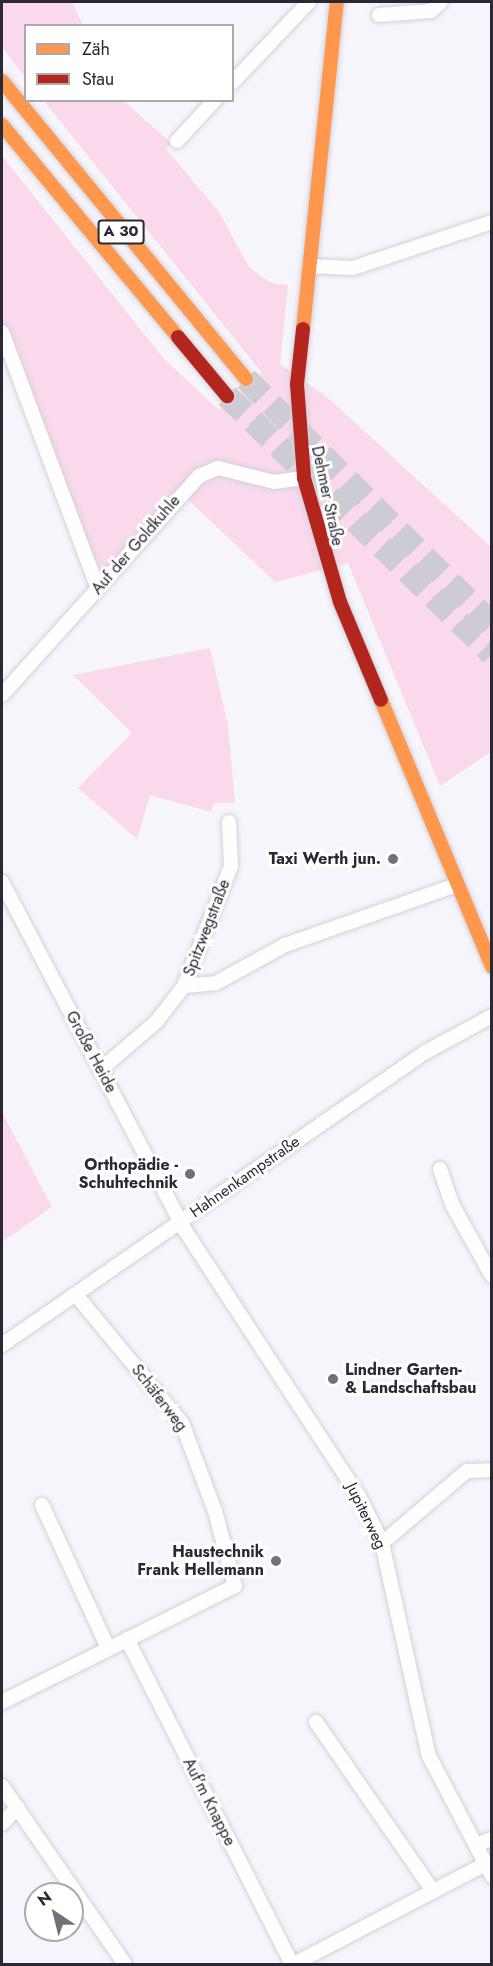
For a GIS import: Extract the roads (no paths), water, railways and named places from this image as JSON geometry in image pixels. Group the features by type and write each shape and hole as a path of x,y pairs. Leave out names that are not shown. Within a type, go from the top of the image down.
{"main road":[{"name":"Dehmer Straße","path":"338,2 297,384 303,478 340,602 492,967"},
{"name":"A 30","path":"2,81 246,379"},
{"name":"A 30","path":"2,125 227,396"}],"street":[{"path":"234,80 309,2"},
{"path":"379,15 431,11 441,2"},
{"path":"177,141 213,102"},
{"path":"309,266 353,268 492,222"},
{"path":"2,332 98,589"},
{"name":"Auf der Goldkuhle","path":"2,695 200,476 218,468 274,482 303,478"},
{"name":"Spitzwegstraße","path":"100,1070 156,1022 184,986 231,866 229,822"},
{"name":"Große Heide","path":"2,882 180,1222"},
{"path":"184,986 216,983 285,945 456,885"},
{"name":"Hahnenkampstraße","path":"2,1345 424,1053 492,1016"},
{"path":"440,1168 453,1206 492,1276"},
{"name":"Jupiterweg","path":"180,1222 307,1412 382,1543 425,1741 488,1870"},
{"name":"Schäferweg","path":"76,1295 182,1423 215,1511 235,1586 127,1639"},
{"path":"382,1543 467,1472 492,1470"},
{"path":"42,1504 108,1648"},
{"path":"2,1702 127,1639"},
{"name":"Auf'm Knappe","path":"127,1639 293,1965"},
{"path":"316,1722 433,1891"},
{"path":"2,1786 125,1965"},
{"path":"2,1824 18,1807"},
{"path":"476,1845 492,1839"},
{"path":"293,1965 433,1891 488,1870"}],"tunnel":[{"path":"246,379 492,624"},
{"path":"227,396 492,654"}],"place":[{"name":"Taxi Werth jun.","path":"393,859"},
{"name":"Orthopädie - Schuhtechnik","path":"190,1174"},
{"name":"Lindner Garten- & Landschaftsbau","path":"333,1379"},
{"name":"Haustechnik Frank Hellemann","path":"276,1561"}]}
